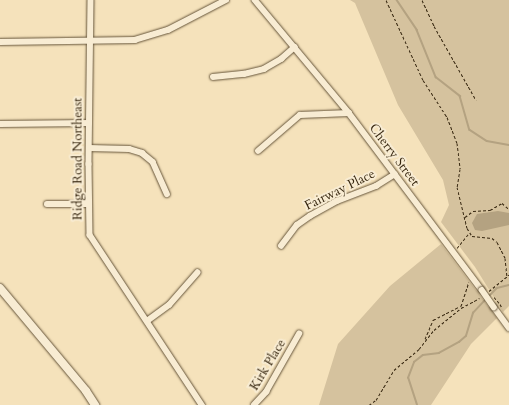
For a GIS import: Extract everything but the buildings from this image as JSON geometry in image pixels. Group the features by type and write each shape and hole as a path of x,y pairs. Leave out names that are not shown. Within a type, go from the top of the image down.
{"main road":[{"path":"0,288 86,391 95,405"}],"street":[{"name":"Ridge Road Northeast","path":"91,0 89,228 93,241 202,405"},
{"path":"0,42 124,41 146,38 168,30 226,0"},
{"name":"Cherry Street","path":"255,0 349,113 509,328"},
{"path":"213,77 264,69 281,59 295,47"},
{"path":"258,151 300,116 349,113"},
{"path":"0,124 89,123"},
{"path":"89,148 129,149 142,153 152,162 167,194"},
{"name":"Fairway Place","path":"281,246 297,225 310,216 337,201 376,186 395,174"},
{"path":"47,204 89,204"},
{"path":"147,321 169,305 197,273"},
{"name":"Kirk Place","path":"254,405 266,392 299,334"}],"path":[{"path":"369,405 376,400 394,370 423,344 443,322 461,308 480,299 508,276 505,258 497,242 492,238 472,236 469,233 457,187 460,169 457,143 447,117 423,80 386,0"},
{"path":"422,0 434,26 476,100"},
{"path":"465,217 473,211 490,210 502,203 509,209"},
{"path":"453,252 469,233"},
{"path":"423,344 433,320 461,306 466,287 472,278"}],"shaded area":[{"path":"350,0 509,0 509,306 503,312 475,267 441,222 449,205 443,180 398,105 355,3"},
{"path":"498,211 509,213 509,225 482,231 475,230 472,223 477,214"},
{"path":"441,244 497,318 471,344 431,405 319,405 338,344 390,286"}],"waterway":[{"path":"397,0 417,30 436,77 460,96 470,130 487,141 509,145"},
{"path":"489,296 497,288 509,285"},
{"path":"417,405 408,378 414,362 423,355 439,353 459,342 466,336 473,313 486,299"}]}
